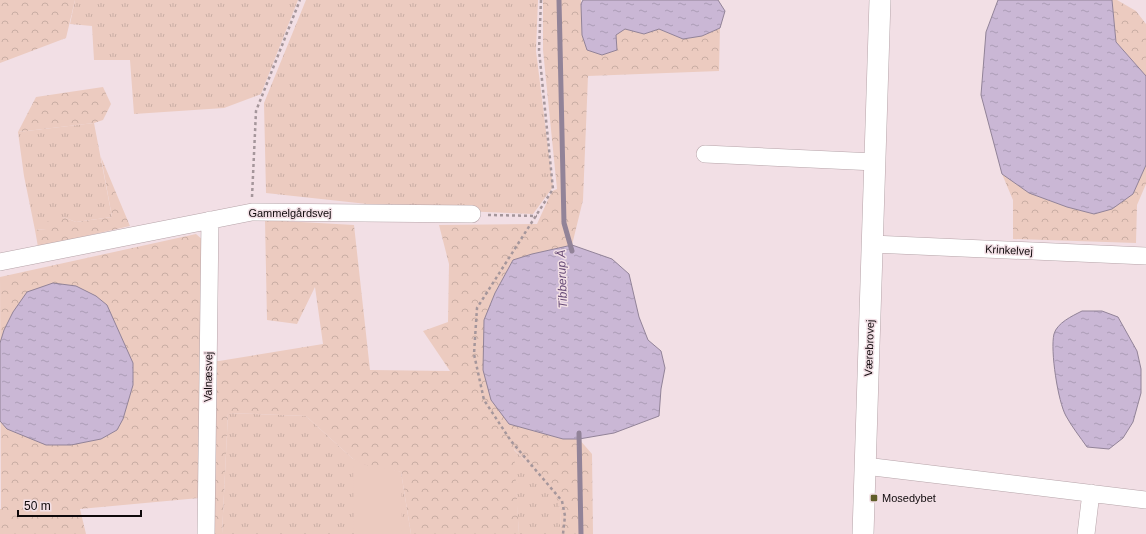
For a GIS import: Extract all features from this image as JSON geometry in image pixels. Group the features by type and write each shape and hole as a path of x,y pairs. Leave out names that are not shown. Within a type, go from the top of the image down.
{"street":[{"name":"Værebrovej","path":"863,534 880,0"},
{"path":"704,154 875,162"},
{"name":"Gammelgårdsvej","path":"0,262 252,212 472,214"},
{"name":"Valnæsvej","path":"206,534 210,220"},
{"name":"Krinkelvej","path":"872,244 1146,256"},
{"path":"866,466 1146,500"},
{"path":"1086,534 1091,493"}],"path":[{"path":"252,212 256,111 300,0"},
{"path":"541,0 539,50 553,189 477,308 474,354 484,400 511,441 562,501 565,516 563,534"},
{"path":"472,214 537,216"}],"green space":[{"path":"0,0 75,0 66,38 0,63"},
{"path":"75,0 298,0 261,94 224,108 134,114 130,60 94,60 92,26 70,24"},
{"path":"306,0 538,0 536,51 553,187 533,214 413,209 266,193 264,103"},
{"path":"543,0 581,0 582,35 616,34 625,29 644,34 659,29 683,39 702,36 720,28 719,71 588,76 583,200 572,245 513,260 495,293 484,320 491,400 509,424 563,439 579,439 592,454 593,534 560,534 560,510 556,497 542,478 514,449 519,534 411,534 401,472 368,466 353,459 306,416 228,413 222,534 209,534 210,497 80,509 86,534 0,534 0,277 196,234 204,241 206,361 219,361 323,344 315,287 297,324 267,320 265,220 354,225 370,370 450,371 423,331 448,322 449,264 439,225 537,224 552,191 557,189 543,50"},
{"path":"1112,0 1117,0 1136,11 1146,24 1146,76 1116,42"},
{"path":"103,87 111,104 103,120 94,123 18,132 36,97"},
{"path":"94,123 112,217 76,222 63,217 46,229 35,230 24,176 18,132"},
{"path":"101,157 130,226 38,247 35,230 46,229 46,222 63,217 76,222 112,217"},
{"path":"1146,165 1146,184 1137,205 1136,243 1013,239 1013,200 1002,174 1029,193 1067,207 1094,214 1133,194"},
{"path":"228,413 306,416 353,459 401,472 411,534 222,534"},
{"path":"513,449 543,478 557,497 560,510 560,534 519,534"},
{"path":"353,459 368,466 401,472 402,534 354,534"}],"water":[{"path":"583,0 718,0 725,11 720,28 702,36 683,39 659,29 644,34 625,29 616,35 617,50 602,55 587,50 582,35 581,4"},
{"path":"998,0 1112,0 1116,42 1146,76 1146,165 1133,194 1112,209 1094,214 1067,207 1029,193 1002,174 981,95 986,32"},
{"path":"572,245 612,259 629,274 639,317 648,340 661,351 665,368 661,389 659,416 614,433 579,439 563,439 509,424 491,400 483,370 484,320 495,293 513,260"},
{"path":"53,283 76,286 96,296 107,305 133,363 133,385 123,419 117,430 101,439 71,445 46,445 7,429 0,421 0,343 4,330 13,312 27,292"},
{"path":"1082,311 1102,311 1118,317 1137,351 1141,369 1141,393 1133,422 1123,438 1109,449 1087,447 1066,416 1060,400 1053,352 1054,334 1058,326"}],"waterway":[{"name":"Tibberup Å","path":"559,0 564,223 572,251"},
{"name":"Tibberup Å","path":"579,433 581,534"}],"place":[{"name":"Mosedybet","path":"874,498"}]}
